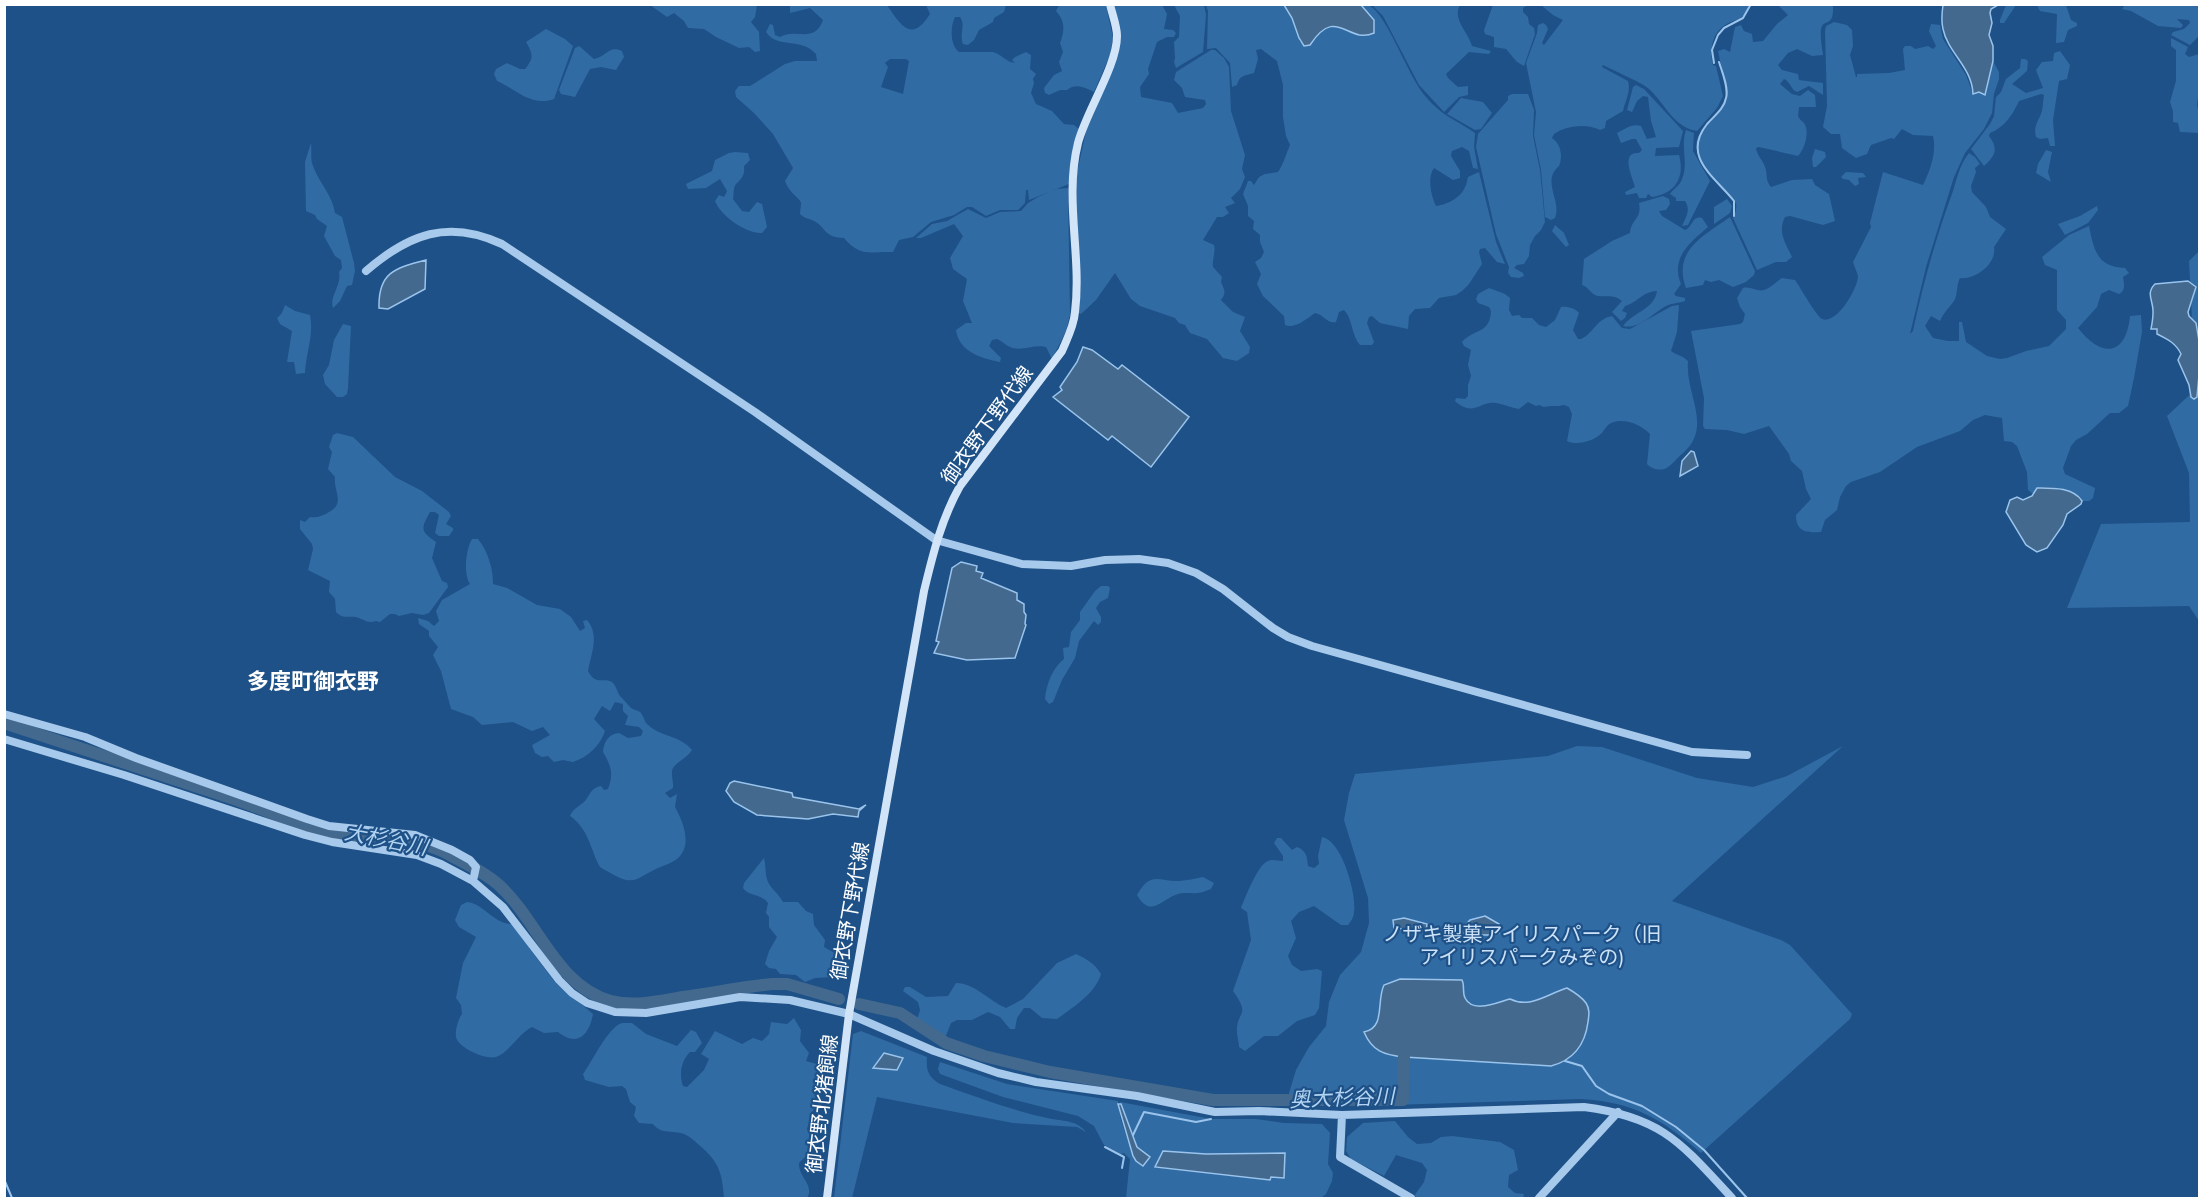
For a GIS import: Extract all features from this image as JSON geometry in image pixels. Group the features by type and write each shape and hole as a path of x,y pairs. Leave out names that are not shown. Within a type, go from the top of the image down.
{"main road":[{"name":"御衣野下野代線","path":"849,1014 924,591 936,540 948,508 960,486 1062,351 1075,314 1077,293 1072,205 1074,168 1078,142 1114,53 1117,35 1110,4"},
{"name":"御衣野北猪飼線","path":"827,1198 849,1014"}],"street":[{"path":"366,271 386,254 425,234 443,231 485,236 502,244 755,412 936,540 1022,564 1071,566 1105,560 1139,559 1168,563 1196,573 1223,589 1273,628 1288,637 1312,646 1692,752 1747,755"},
{"path":"4,714 85,737 136,758 329,826 415,836 452,850 470,860 476,867 473,879"},
{"path":"4,740 124,775 305,835 332,842 417,855 441,864 473,879 503,907 565,987 587,1003 603,1010 646,1013 740,997 790,1000 849,1014 973,1065 1036,1082 1146,1098 1215,1112 1259,1111 1342,1115 1584,1107 1618,1112 1648,1123 1672,1138 1698,1161 1732,1198"},
{"path":"1539,1198 1618,1112"},
{"path":"1342,1115 1340,1157 1411,1198"}],"green space":[{"path":"650,5 757,5 755,17 751,22 759,32 760,51 755,52 749,47 739,48 704,29 688,28 684,21 674,13 667,17"},
{"path":"790,5 887,5 902,25 912,29 924,23 930,14 926,5 1006,5 1004,12 979,30 974,40 968,45 963,44 962,40 962,20 960,17 955,17 952,40 959,52 993,52 1015,63 1012,60 1015,57 1026,52 1031,55 1030,69 1036,74 1031,93 1036,104 1052,111 1064,124 1074,125 1079,129 1069,184 1029,200 1028,190 1026,190 1025,203 1018,210 1000,210 986,216 972,207 967,207 954,215 931,222 913,237 899,240 893,252 861,251 844,238 832,236 814,221 800,214 801,203 785,181 793,168 773,134 736,97 735,91 739,86 750,86 785,64 795,61 817,61 816,54 810,49 776,40 766,32 770,24 773,25 775,35 780,37 786,34 810,34 815,32 823,20 810,8 790,13","holes":["890,59 909,61 903,94 881,87 888,67 885,63"]},
{"path":"1059,5 1106,5 1113,38 1110,55 1094,92 1077,86 1049,95 1045,93 1044,88 1054,75 1062,71 1059,62 1063,52 1060,43 1063,26 1056,11"},
{"path":"1115,5 1162,5 1167,14 1164,29 1173,30 1176,33 1174,37 1167,37 1157,42 1148,69 1149,74 1140,87 1141,97 1172,103 1178,113 1203,108 1206,104 1205,100 1185,97 1182,88 1174,80 1176,72 1211,50 1215,50 1224,58 1229,67 1231,111 1245,155 1242,169 1245,177 1240,189 1231,198 1235,203 1225,207 1229,213 1223,217 1217,217 1203,240 1214,245 1213,267 1222,277 1224,291 1221,300 1233,312 1245,317 1240,331 1250,347 1249,353 1237,361 1223,358 1207,339 1190,333 1185,325 1179,323 1175,318 1140,306 1131,299 1115,273 1096,300 1081,314 1079,313 1076,177 1087,127 1116,58"},
{"path":"1174,5 1204,5 1206,15 1203,52 1176,68 1174,42 1179,37 1180,16"},
{"path":"1206,5 1284,5 1292,18 1300,42 1310,45 1319,33 1327,28 1342,28 1365,35 1374,33 1371,17 1361,5 1370,6 1377,12 1426,97 1444,113 1475,133 1474,147 1478,169 1473,168 1469,151 1462,147 1452,151 1451,156 1460,171 1460,178 1453,180 1434,168 1430,187 1436,206 1457,198 1463,191 1468,177 1479,172 1496,242 1505,264 1497,262 1485,248 1480,249 1482,264 1469,284 1456,295 1439,298 1430,308 1415,309 1409,316 1408,329 1380,323 1372,316 1369,317 1367,323 1374,342 1372,345 1360,345 1344,310 1339,312 1336,322 1330,322 1315,313 1297,325 1285,325 1284,316 1263,296 1257,284 1261,274 1255,262 1264,252 1260,235 1253,229 1254,221 1248,216 1248,206 1243,194 1248,181 1254,185 1259,177 1278,172 1290,145 1283,117 1283,85 1277,61 1261,49 1256,50 1258,59 1254,73 1243,76 1237,85 1232,87 1230,63 1216,48 1207,49 1208,11"},
{"path":"1372,5 1460,5 1459,21 1472,46 1491,51 1489,54 1469,52 1446,74 1458,87 1468,86 1468,95 1459,97 1444,112 1419,85 1383,16"},
{"path":"1493,5 1528,5 1523,8 1523,12 1528,17 1529,24 1534,28 1535,34 1524,66 1517,62 1506,49 1494,47 1494,37 1485,34 1484,30"},
{"path":"1541,5 1750,5 1742,17 1725,25 1714,37 1712,60 1713,65 1716,66 1723,96 1717,108 1697,131 1688,128 1674,118 1645,86 1603,65 1602,67 1628,81 1628,93 1623,111 1606,121 1605,128 1600,130 1576,126 1554,134 1552,138 1559,147 1561,158 1552,178 1556,212 1555,218 1551,220 1545,217 1541,170 1534,135 1536,112 1526,63 1538,25 1543,23 1548,29 1542,43 1544,45 1563,20"},
{"path":"1778,5 1833,5 1832,17 1821,29 1823,55 1812,56 1797,49 1788,53 1778,65 1782,70 1798,74 1799,80 1823,83 1823,95 1809,86 1797,92 1784,79 1780,84 1792,94 1800,96 1808,90 1815,95 1816,107 1799,107 1798,116 1807,131 1805,145 1798,156 1756,148 1771,187 1792,180 1812,179 1815,185 1829,194 1835,221 1823,225 1790,216 1785,217 1782,233 1792,257 1786,262 1776,262 1757,270 1733,218 1736,208 1735,201 1705,168 1698,155 1696,143 1703,128 1721,109 1727,94 1718,51 1724,49 1730,52 1735,27 1741,25 1744,31 1752,34 1753,42 1763,41 1788,15"},
{"path":"2006,5 2016,5 2004,23 2000,23 2000,20"},
{"path":"2037,5 2066,5 2071,20 2077,23 2077,26 2068,30 2064,42 2056,43 2057,14 2040,11"},
{"path":"2125,5 2199,5 2199,36 2190,45 2171,35 2173,32 2184,29 2190,23 2189,20 2177,19 2183,25 2181,28 2158,26 2131,11 2122,9"},
{"path":"1834,22 1847,25 1852,30 1853,46 1850,55 1856,77 1857,74 1905,70 1903,49 1905,46 1915,49 1928,46 1933,49 1936,46 1929,31 1931,24 1940,25 1943,39 1966,75 1973,94 1979,92 1984,95 1993,61 1999,72 1992,113 1984,129 1965,153 1954,177 1926,267 1910,334 1913,331 1941,226 1959,171 1969,153 1980,164 1975,168 1972,192 1986,207 1990,217 2006,229 1994,247 1989,265 1978,274 1960,278 1955,299 1940,321 1931,316 1925,326 1933,338 1959,341 1959,322 1962,322 1966,342 1987,356 2007,358 2049,346 2066,329 2066,320 2057,310 2057,270 2045,265 2042,257 2069,235 2089,226 2098,256 2108,264 2125,268 2129,273 2123,277 2123,291 2119,294 2109,290 2101,294 2097,307 2078,328 2095,345 2111,349 2118,346 2123,339 2128,330 2130,316 2141,315 2142,332 2128,406 2119,413 2110,413 2087,434 2076,440 2071,446 2063,468 2065,474 2095,488 2093,498 2089,501 2082,501 2067,490 2037,488 2033,494 2028,490 2027,472 2017,446 2012,442 2004,441 2002,418 1985,415 1973,420 1960,431 1917,447 1880,472 1851,482 1840,497 1837,510 1825,520 1821,532 1807,532 1800,528 1796,521 1796,515 1811,499 1802,471 1791,461 1789,454 1769,426 1744,434 1727,430 1705,429 1703,426 1704,398 1691,331 1740,324 1745,314 1737,298 1743,288 1764,290 1782,278 1795,280 1822,319 1834,316 1846,304 1857,282 1858,276 1853,262 1871,227 1870,223 1883,172 1923,185 1930,168 1934,148 1933,136 1913,135 1902,129 1894,139 1871,145 1867,154 1856,158 1842,148 1840,134 1831,134 1823,127 1827,106 1825,31 1826,26"},
{"path":"546,29 573,46 554,99 538,101 497,81 494,74 496,69 507,63 525,69 532,56 526,42"},
{"path":"2171,38 2188,47 2185,54 2189,57 2199,54 2197,105 2199,133 2180,132 2178,123 2173,122 2170,102 2176,81 2176,50 2171,46"},
{"path":"579,46 594,59 614,49 622,51 624,57 616,70 601,67 590,69 575,97 561,94 559,90 575,48"},
{"path":"2060,51 2070,65 2067,79 2059,81 2053,120 2055,146 2050,146 2048,138 2036,137 2036,126 2043,107 2044,95 2041,94 2019,101 2008,120 1990,133 1989,136 1995,149 1991,159 1984,166 1971,149 1994,116 1996,97 2001,92 2006,79 2020,68 2021,59 2025,59 2028,61 2027,71 2012,84 2026,93 2043,88 2036,70 2042,62 2053,61 2054,53"},
{"path":"1636,85 1644,89 1683,131 1679,147 1656,148 1655,156 1679,155 1681,170 1677,183 1667,192 1652,197 1648,194 1646,198 1639,198 1637,193 1626,195 1625,192 1635,187 1629,166 1630,156 1642,150 1636,139 1621,143 1617,133 1638,125 1641,126 1647,139 1656,137 1648,97 1643,96 1637,101 1632,112 1627,110 1633,87"},
{"path":"1512,94 1528,94 1534,110 1533,136 1540,170 1545,222 1530,245 1529,256 1524,264 1514,268 1523,273 1524,276 1519,278 1511,277 1508,273 1509,267 1496,234 1476,147 1478,134"},
{"path":"1461,98 1483,102 1492,113 1481,129 1475,130 1447,114"},
{"path":"1686,130 1694,133 1693,151 1710,181 1688,225 1682,226 1687,213 1687,204 1685,201 1676,201 1676,198 1670,194 1680,184 1684,173"},
{"path":"311,143 313,166 331,200 335,213 342,217 354,263 352,285 347,286 340,301 333,308 339,272 342,268 341,260 335,256 324,236 327,226 315,215 306,211 305,162"},
{"path":"1815,149 1825,152 1826,157 1816,167 1813,167 1812,158"},
{"path":"2046,150 2052,152 2048,172 2051,182 2036,173"},
{"path":"735,152 748,153 750,160 744,166 743,176 735,186 733,199 742,211 749,212 757,202 762,204 767,227 762,233 741,227 722,212 715,201 719,195 724,197 727,191 720,179 706,188 688,189 686,184 712,171 715,160"},
{"path":"1846,172 1863,173 1866,177 1858,178 1859,184 1855,186 1849,180 1841,177"},
{"path":"1068,188 1070,315 1066,331 1052,359 1046,347 1014,348 997,339 992,340 989,346 1001,358 1000,362 972,353 961,344 956,330 966,323 972,323 963,301 967,279 953,269 950,258 963,236 954,224 916,238 932,224 947,221 968,209 986,218 1000,212 1021,211 1038,197 1056,189"},
{"path":"1663,196 1669,199 1670,204 1666,210 1659,211 1662,216 1685,230 1696,218 1702,218 1708,227 1689,245 1680,258 1678,274 1681,284 1674,294 1685,298 1685,301 1666,306 1635,326 1623,326 1652,303 1657,291 1647,293 1625,306 1622,311 1627,313 1621,321 1612,312 1622,301 1614,297 1598,296 1582,285 1584,259 1612,241 1630,233 1639,213 1639,203"},
{"path":"1727,199 1732,206 1730,213 1714,224 1714,207"},
{"path":"2097,206 2098,210 2088,223 2065,235 2058,224 2080,216"},
{"path":"1730,217 1755,271 1754,275 1746,282 1733,287 1719,280 1711,282 1705,280 1703,285 1686,288 1683,263 1687,254 1701,237"},
{"path":"1555,225 1564,233 1569,245 1566,247 1552,231"},
{"path":"2199,251 2199,333 2192,319 2189,261"},
{"path":"1489,288 1510,298 1509,310 1512,316 1532,318 1539,325 1546,327 1555,320 1561,307 1575,310 1579,313 1573,330 1578,339 1612,316 1622,328 1630,329 1672,306 1679,305 1677,332 1671,351 1688,361 1688,374 1697,422 1696,433 1691,444 1670,466 1657,469 1647,464 1650,434 1632,423 1616,421 1595,438 1576,443 1567,441 1572,414 1569,407 1564,405 1544,407 1528,402 1519,409 1490,403 1467,408 1455,401 1456,398 1465,399 1468,396 1471,376 1468,365 1471,350 1462,342 1488,324 1491,311 1489,307 1478,303 1476,299 1478,294"},
{"path":"285,305 295,311 310,315 310,337 305,373 296,374 294,362 287,362 292,331 280,324 277,318"},
{"path":"343,324 351,326 348,388 347,394 337,397 325,384 323,375 329,365 334,340"},
{"path":"2199,386 2199,621 2189,606 2067,608 2101,524 2190,522 2189,473 2167,416"},
{"path":"337,433 353,437 395,477 422,491 449,512 451,516 446,524 453,530 449,536 439,536 435,533 439,515 435,512 430,512 424,527 427,535 436,542 432,558 442,581 447,583 448,587 429,613 399,616 390,614 380,622 368,622 356,617 343,616 336,612 335,599 329,592 330,581 308,570 313,549 312,544 300,529 300,520 305,522 310,517 322,516 337,505 335,477 328,469 332,452 329,447 333,435"},
{"path":"472,539 478,539 485,549 491,566 493,584 507,588 537,605 560,609 571,617 580,631 585,628 583,621 587,620 594,638 588,671 591,676 596,680 612,682 620,696 631,708 640,712 647,724 682,741 692,750 673,768 673,788 665,793 670,798 677,794 675,807 684,828 684,850 674,861 637,879 620,878 600,867 585,833 570,816 595,789 601,786 604,790 608,789 611,770 603,752 607,739 619,733 628,738 641,736 643,731 639,727 625,725 628,716 623,711 623,704 615,702 610,711 602,706 594,719 605,731 603,736 593,750 573,762 563,760 554,762 548,756 542,757 535,753 532,745 550,735 543,727 532,731 513,722 482,725 473,717 451,709 441,671 433,655 438,647 429,636 429,631 419,624 418,618 434,626 439,621 436,611 442,600 470,584 466,562"},
{"path":"1101,586 1110,588 1108,598 1100,602 1096,608 1101,622 1098,625 1094,621 1079,641 1075,658 1053,702 1049,704 1045,699 1047,688 1053,671 1064,659 1063,648 1069,647 1071,632 1080,620 1080,612"},
{"name":"ノザキ製菓アイリスパーク（旧 アイリスパークみぞの)","path":"1577,746 1602,747 1697,778 1753,787 1787,776 1843,746 1672,901 1790,945 1852,1014 1850,1019 1701,1153 1646,1114 1632,1108 1600,1101 1581,1099 1392,1105 1289,1103 1289,1093 1296,1070 1309,1047 1326,1026 1329,1002 1340,975 1361,952 1369,923 1368,898 1344,820 1355,774 1548,756"},
{"path":"1322,837 1329,840 1336,848 1347,869 1353,894 1353,917 1348,925 1341,925 1314,906 1299,912 1291,921 1296,938 1288,956 1292,965 1301,971 1317,969 1322,971 1319,1008 1315,1015 1297,1021 1278,1036 1264,1036 1245,1051 1239,1047 1237,1034 1242,1006 1233,991 1251,940 1247,912 1241,908 1252,882 1264,863 1271,860 1283,861 1283,856 1274,843 1277,838 1281,838 1292,850 1297,847 1303,850 1308,866 1314,868 1319,864 1318,856"},
{"path":"764,858 767,879 771,887 783,902 798,902 806,911 813,914 814,925 825,940 824,947 840,956 842,965 837,968 834,977 815,978 805,982 796,975 780,974 776,969 769,968 765,964 777,937 769,927 769,917 766,913 768,903 743,888 744,883"},
{"path":"1203,877 1214,883 1211,889 1199,893 1178,894 1152,907 1142,902 1137,895 1142,887 1151,880 1179,881"},
{"path":"467,902 479,906 501,922 515,924 554,981 593,1014 589,1028 581,1037 571,1039 558,1032 544,1033 532,1027 496,1057 486,1057 473,1052 458,1041 456,1028 462,1014 461,1005 456,998 463,963 476,937 459,927 455,920 461,905"},
{"path":"1076,954 1090,962 1101,974 1094,988 1083,1000 1057,1019 1042,1018 1030,1008 1024,1008 1017,1018 1015,1029 1010,1029 1000,1017 988,1012 972,1020 957,1020 951,1023 945,1038 942,1038 917,1020 920,1010 918,1002 903,991 905,987 910,987 926,997 948,996 956,983 963,984 976,989 1006,1008 1023,999 1057,963"},
{"path":"794,1018 801,1030 800,1041 809,1053 806,1061 820,1065 819,1090 807,1129 813,1145 808,1155 799,1163 809,1189 807,1198 724,1198 722,1181 715,1162 696,1142 684,1134 664,1131 653,1124 639,1123 634,1116 636,1107 630,1102 626,1089 622,1086 609,1087 585,1080 583,1074 611,1031 622,1023 632,1023 646,1034 677,1046 691,1030 696,1032 702,1043 695,1052 690,1052 682,1068 683,1086 687,1087 704,1070 709,1059 701,1054 715,1031 742,1044 753,1038 762,1041 769,1034 771,1022 787,1024"},
{"path":"861,1031 927,1057 929,1073 940,1084 1023,1112 1070,1122 1083,1128 1086,1132 1077,1127 1013,1123 877,1097 852,1198 834,1198 853,1034"},
{"path":"940,1062 1007,1084 1118,1101 1121,1120 1133,1156 1149,1157 1137,1147 1120,1102 1211,1119 1256,1119 1284,1123 1322,1124 1330,1133 1328,1164 1333,1173 1332,1181 1326,1194 1321,1198 1126,1198 1130,1159 1124,1153 1121,1154 1104,1145 1094,1126 1078,1116 1003,1097 940,1074 938,1069"},
{"path":"1395,1121 1417,1144 1431,1143 1441,1137 1452,1136 1500,1142 1514,1150 1518,1170 1509,1175 1508,1187 1515,1193 1524,1194 1523,1198 1418,1198 1414,1196 1424,1182 1427,1170 1422,1163 1396,1155 1384,1176 1351,1159 1346,1151 1347,1137 1363,1123"}],"shaded area":[{"path":"1284,5 1361,5 1374,20 1374,33 1356,34 1335,26 1319,33 1310,45 1304,46"},
{"path":"1943,5 1998,5 1991,9 1990,13 1992,23 1989,35 1993,46 1993,61 1985,95 1979,92 1973,94 1969,76 1946,38 1942,23"},
{"path":"426,260 425,289 388,309 379,308 381,287 390,274 397,269"},
{"path":"2188,281 2196,287 2188,312 2196,323 2199,341 2199,375 2197,397 2194,399 2191,397 2189,385 2178,360 2181,354 2179,350 2157,334 2157,329 2151,329 2153,309 2150,294 2155,284"},
{"path":"1083,347 1092,350 1118,369 1122,365 1189,417 1151,467 1112,436 1108,440 1053,397 1062,390 1060,387 1077,362"},
{"path":"1691,451 1694,452 1698,466 1680,476 1682,461"},
{"path":"2037,488 2068,491 2082,501 2067,514 2063,525 2047,548 2037,552 2026,545 2006,512 2010,500 2017,497 2023,500 2032,496"},
{"path":"961,562 977,566 976,571 983,573 981,578 1017,593 1017,600 1024,604 1026,625 1015,658 967,660 934,653 939,642 936,641 952,568"},
{"path":"734,781 792,793 793,797 859,809 866,805 859,811 858,817 833,814 808,819 757,815 734,802 726,791 730,783"},
{"path":"1485,916 1499,924 1499,933 1469,935 1463,933 1461,930 1470,920"},
{"path":"1404,918 1427,924 1426,931 1394,928 1393,920"},
{"path":"1400,979 1462,980 1465,998 1469,1003 1480,1006 1510,999 1517,1002 1538,1000 1567,988 1580,996 1589,1010 1584,1038 1572,1056 1551,1066 1390,1055 1375,1048 1364,1032 1371,1029 1378,1020 1384,985"},
{"path":"884,1053 903,1058 897,1070 873,1068"},
{"path":"1118,1104 1121,1104 1137,1147 1150,1157 1143,1166 1133,1156"},
{"path":"1163,1151 1206,1154 1285,1153 1284,1178 1271,1177 1270,1180 1155,1167"}],"waterway":[{"path":"1714,63 1712,50 1718,35 1724,28 1743,18 1751,4"},
{"path":"1719,62 1727,94 1721,109 1707,124 1700,136 1698,147 1699,157 1704,166 1734,201 1734,216"},
{"name":"大杉谷川","path":"4,723 228,797 309,827 343,834 413,842 446,853 481,872 500,886 526,917 562,968 592,993 611,1001 647,1003 772,984 787,984 839,999"},
{"name":"奥大杉谷川","path":"859,1004 900,1013 946,1043 984,1056 1050,1072 1213,1100 1403,1100 1404,1053"},
{"name":"奥大杉谷川","path":"1565,1061 1582,1066 1596,1086 1609,1094 1642,1106 1676,1127 1704,1150 1747,1198"},
{"path":"1133,1135 1144,1112 1196,1122 1211,1119"},
{"path":"1105,1147 1124,1157 1122,1168"},
{"path":"4,1179 12,1198"}],"district":[{"name":"多度町御衣野","path":"313,681"}]}
